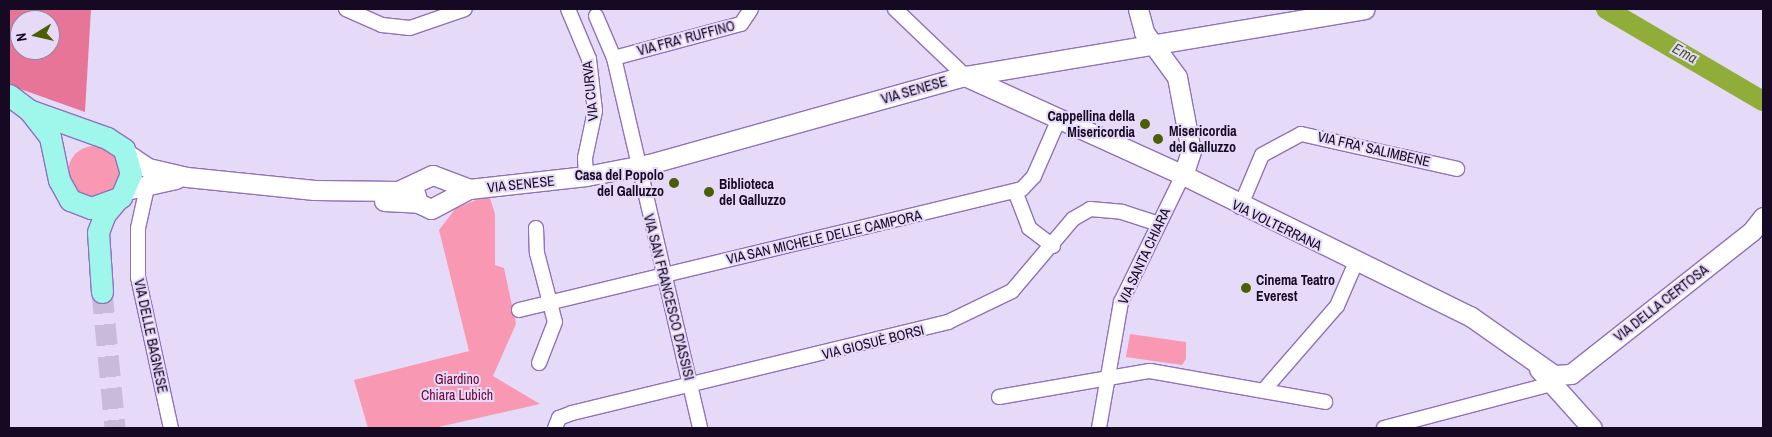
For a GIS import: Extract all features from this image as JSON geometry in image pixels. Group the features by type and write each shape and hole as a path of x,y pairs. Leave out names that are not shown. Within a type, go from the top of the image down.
{"main road":[{"path":"1138,9 1144,32 1177,77 1191,151 1183,176"},
{"name":"VIA SENESE","path":"30,110 50,137 61,183 75,203 91,208 148,183 191,177 314,190 398,191 433,175 469,189 586,176 640,166 964,76 1326,12 1364,9"},
{"name":"VIA VOLTERRANA","path":"964,76 1058,121 1183,176 1240,207 1470,316 1537,366 1554,375 1565,387"},
{"name":"VIA SENESE","path":"9,95 30,110 117,143 127,154 148,168 270,197 418,203 431,209 446,203 469,189"},
{"path":"97,250 61,183 61,157 71,144 99,136"},
{"path":"102,292 97,250 100,225 121,195 131,174 127,154"},
{"path":"446,203 447,182"},
{"path":"417,183 418,203"},
{"name":"VIA DELLA CERTOSA","path":"1565,387 1759,225"},
{"path":"1565,387 1592,428"}],"street":[{"path":"346,9 382,25 410,28 465,9"},
{"name":"VIA CURVA","path":"568,9 588,59 594,104 586,176"},
{"name":"VIA FRA' RUFFINO","path":"614,58 741,24 751,9"},
{"path":"895,9 964,76"},
{"path":"596,16 614,58 640,166"},
{"name":"VIA SAN MICHELE DELLE CAMPORA","path":"519,310 1015,192 1034,176 1058,121"},
{"name":"VIA FRA' SALIMBENE","path":"1240,207 1262,154 1301,134 1457,169"},
{"name":"VIA SAN FRANCESCO D'ASSISI","path":"640,166 640,180 665,274 700,428"},
{"name":"VIA SANTA CHIARA","path":"1099,428 1121,302 1183,176"},
{"name":"VIA DELLE BAGNESE","path":"148,183 138,228 138,277 171,428"},
{"path":"1015,192 1029,228 1053,246"},
{"name":"VIA GIOSUÈ BORSI","path":"555,428 559,418 572,413 948,322 1012,291 1053,246 1073,219 1090,209 1122,212 1158,224"},
{"path":"536,228 537,254 555,322 539,363"},
{"path":"1263,391 1337,306 1356,262"},
{"path":"999,396 1107,376 1150,371 1325,402"},
{"path":"1384,428 1565,387"}],"green space":[{"path":"89,146 99,146 108,150 116,158 120,172 116,186 108,194 99,198 89,198 80,194 72,186 68,177 68,167 72,158 80,150"},
{"name":"Giardino Chiara Lubich","path":"489,195 495,214 495,265 504,268 516,324 493,376 540,404 434,428 368,428 354,380 469,351 439,230 456,208"},
{"path":"1130,334 1186,342 1186,359 1182,365 1126,357"}],"shaded area":[{"path":"9,9 91,9 85,112 9,85"}],"waterway":[{"name":"Ema","path":"1606,9 1763,101"}],"tunnel":[{"path":"102,292 115,428"}],"place":[{"name":"Cappellina della Misericordia","path":"1145,124"},
{"name":"Misericordia del Galluzzo","path":"1158,139"},
{"name":"Casa del Popolo del Galluzzo","path":"674,183"},
{"name":"Biblioteca del Galluzzo","path":"709,192"},
{"name":"Cinema Teatro Everest","path":"1246,288"}]}
